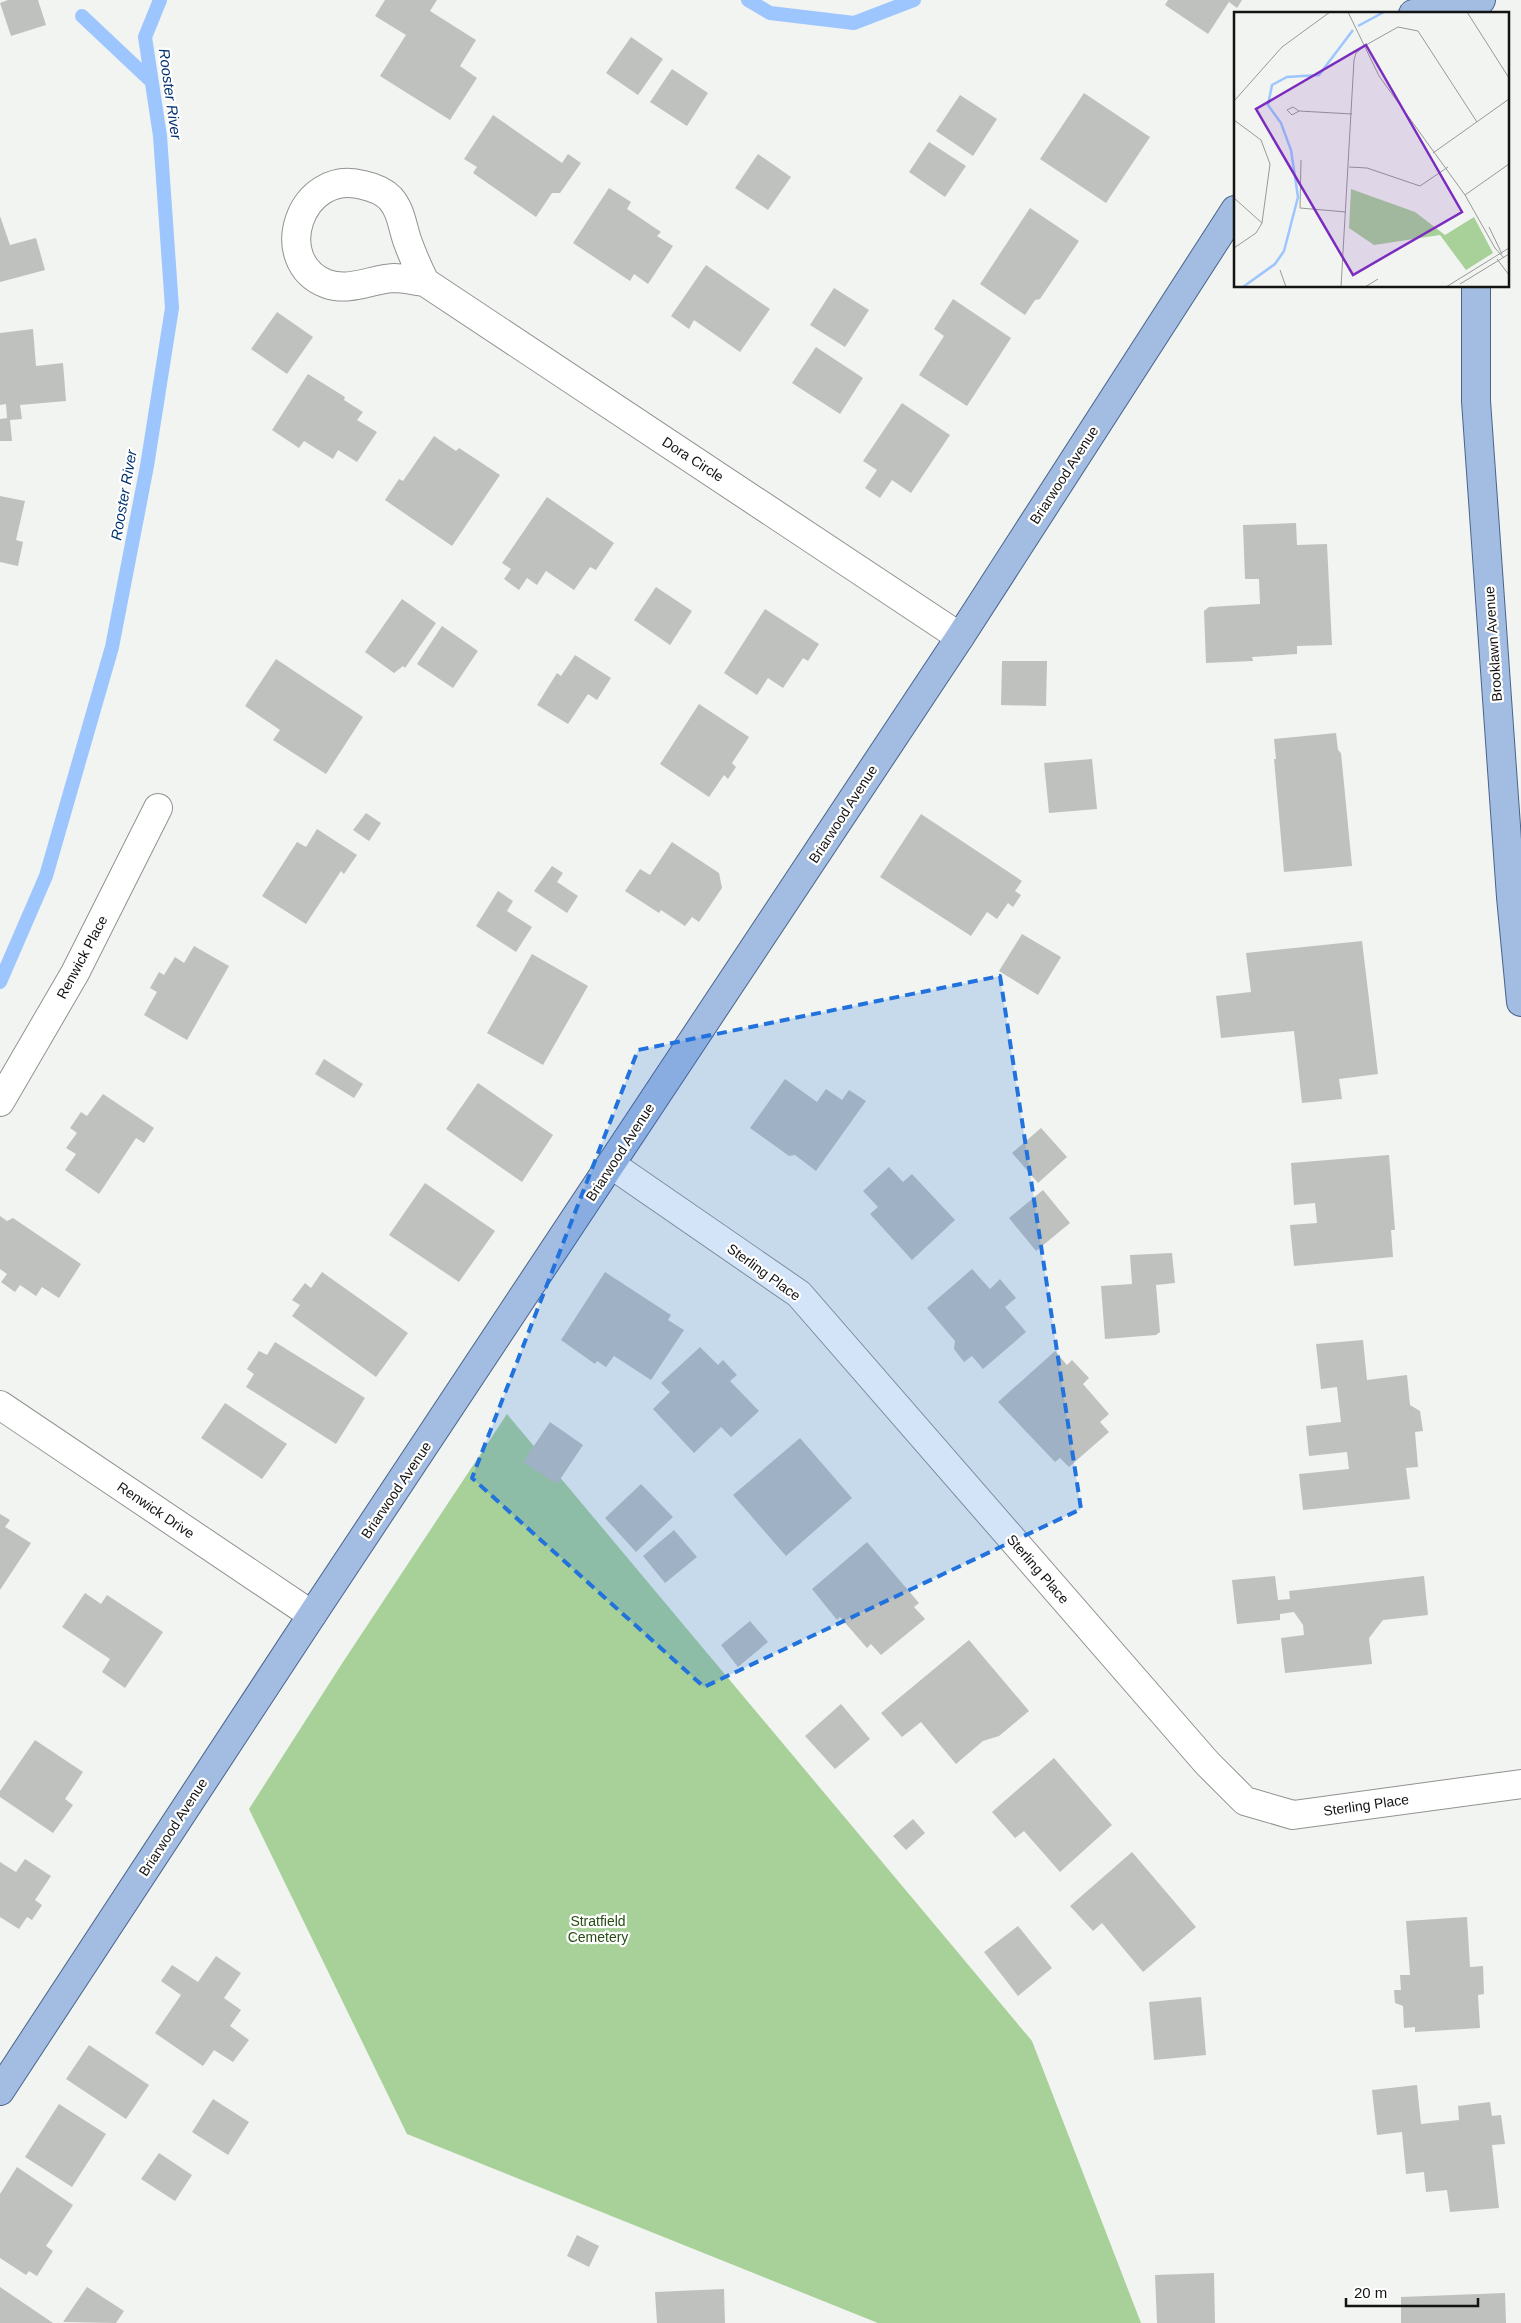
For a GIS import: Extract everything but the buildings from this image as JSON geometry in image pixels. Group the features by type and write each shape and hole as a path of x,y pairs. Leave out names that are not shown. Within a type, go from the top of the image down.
{"main road":[{"path":"1423,12 1483,0"},
{"name":"Briarwood Avenue","path":"0,2091 312,1615 612,1165 960,636 1234,212"},
{"name":"Brooklawn Avenue","path":"1476,288 1476,401 1510,887 1521,1002"}],"street":[{"name":"Dora Circle","path":"425,282 411,249 402,217 390,198 373,187 351,181 326,186 308,202 297,225 296,248 304,268 326,284 346,287 394,278 425,282 960,636"},
{"name":"Renwick Place","path":"0,1102 75,973 158,808"},
{"name":"Sterling Place","path":"612,1165 799,1294 1207,1763 1245,1801 1293,1815 1521,1784"},
{"name":"Renwick Drive","path":"0,1405 312,1615"}],"highlighted area":[{"path":"1000,976 1081,1509 704,1687 472,1478 638,1050"}],"green space":[{"name":"Stratfield Cemetery","path":"507,1414 1032,2041 1141,2323 878,2323 407,2134 249,1809 343,1662"}],"waterway":[{"name":"Rooster River","path":"0,982 46,876 112,647 147,466 172,308 160,136 145,37 160,0"},
{"name":"Rooster River","path":"748,0 770,13 854,23 914,0"},
{"path":"82,16 152,82"}]}
